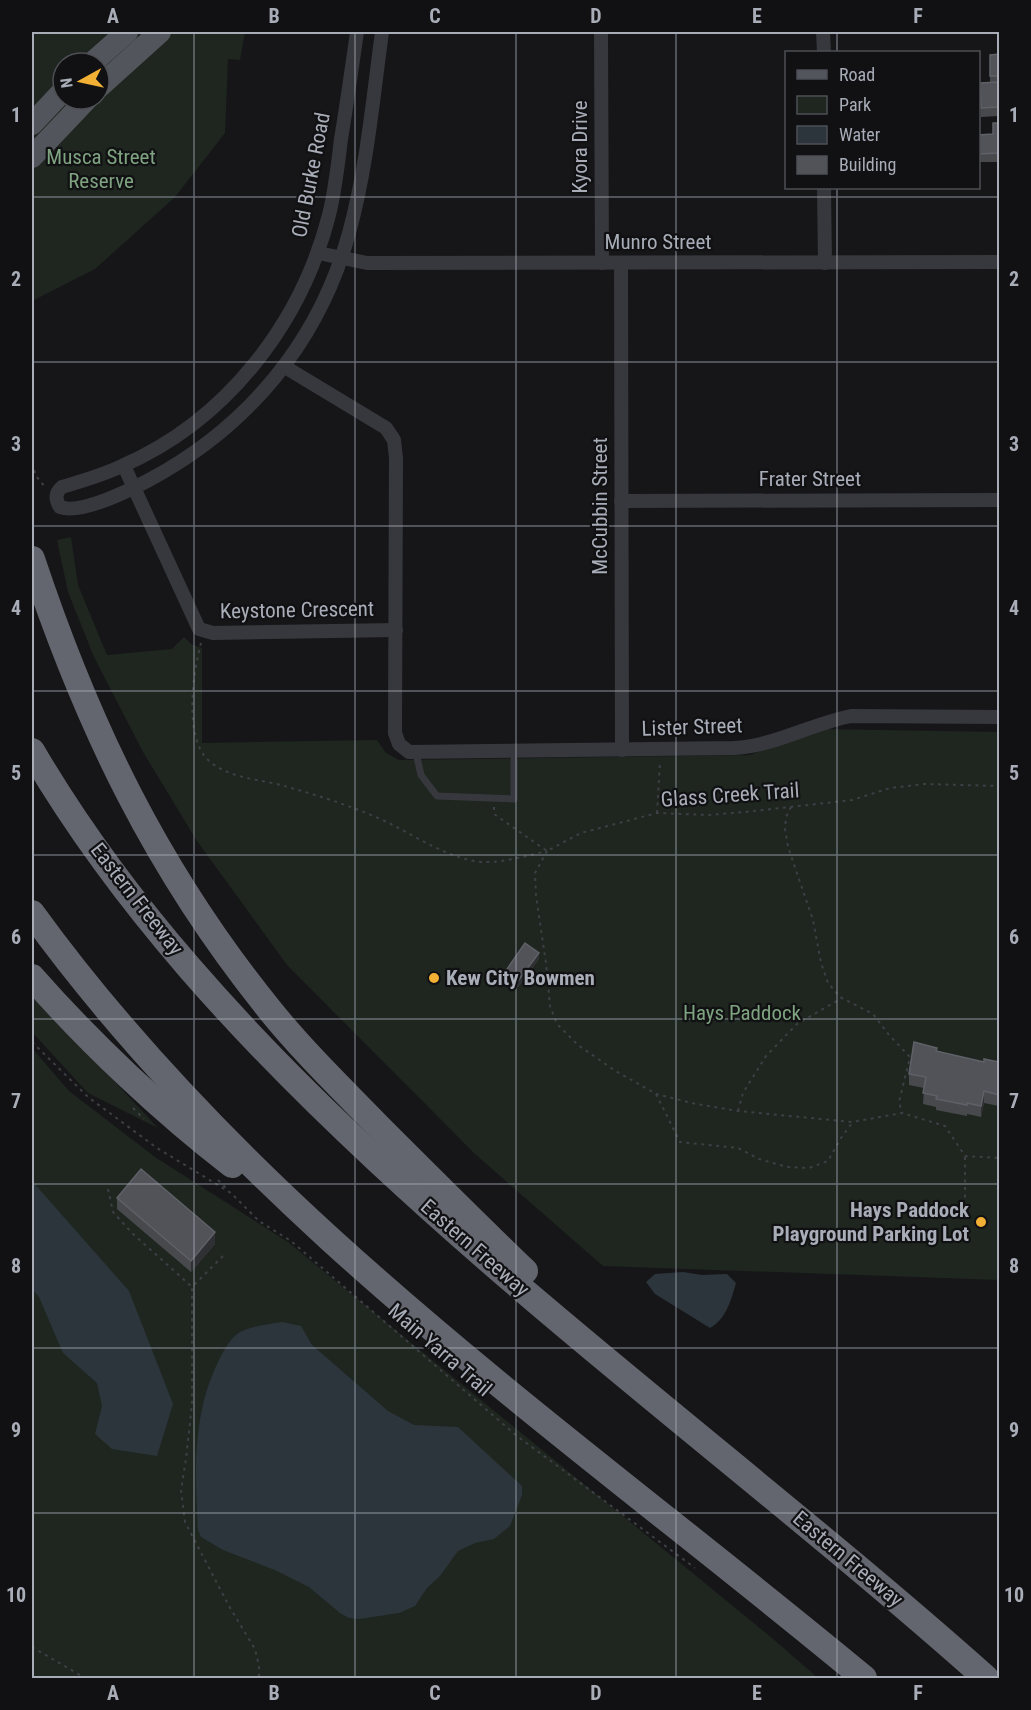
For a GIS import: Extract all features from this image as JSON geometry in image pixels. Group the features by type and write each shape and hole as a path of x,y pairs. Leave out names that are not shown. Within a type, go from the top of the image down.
{"highway":[{"path":"32,559 53,623 81,693 128,794 179,884 241,973 271,1011 350,1097 673,1416"},
{"name":"Eastern Freeway","path":"32,751 77,821 163,936 226,1008 334,1120 467,1242 851,1562 986,1678"},
{"path":"32,912 96,996 152,1060 274,1187 340,1248 513,1396 864,1678"},
{"path":"32,977 63,1012 162,1106 220,1156 340,1248"}],"main road":[{"path":"106,51 127,32"},
{"path":"111,76 160,32"},
{"path":"32,124 51,104"},
{"path":"32,157 76,111"}],"street":[{"name":"Old Burke Road","path":"56,501 58,491 62,487 124,466 148,454 200,418 253,368 270,346 304,286 318,252 333,198 357,32"},
{"path":"56,501 60,507 70,509 135,488 176,466 229,428 285,367 312,325 328,293 349,235 357,198 382,32"},
{"name":"Kyora Drive","path":"601,32 602,263"},
{"path":"824,32 824,51"},
{"path":"824,189 825,263"},
{"name":"Munro Street","path":"318,252 367,263 999,262"},
{"name":"McCubbin Street","path":"621,263 622,750"},
{"name":"Keystone Crescent","path":"285,367 386,428 394,440 396,458 395,733 399,744 404,749 416,753"},
{"name":"Keystone Crescent","path":"124,466 196,626 205,632 396,630"},
{"name":"Frater Street","path":"621,501 999,500"},
{"name":"Lister Street","path":"416,753 734,748 757,746 827,721 851,716 999,717"}],"lane":[{"path":"416,753 421,775 437,796 514,799 514,752"}],"path":[{"path":"32,463 36,476 56,501"},
{"name":"Glass Creek Trail","path":"205,632 194,677 193,709 196,734 206,758 226,772 329,799 389,823 444,852 476,861 509,859 547,851 580,833 657,813 708,814 791,807 852,800 890,788 924,784 999,786"},
{"path":"657,813 660,750"},
{"path":"494,798 494,814 547,851 535,873 550,1006 557,1024 578,1045 614,1070 656,1094 696,1104 738,1111 852,1122 902,1113 945,1125 965,1156 965,1202"},
{"path":"791,807 786,817 785,829 788,847 813,920 821,963 828,983 842,998 873,1014 910,1058 899,1102 902,1113"},
{"path":"738,1111 743,1094 766,1056 797,1024 842,998"},
{"name":"Main Yarra Trail","path":"32,1042 88,1097 157,1148 231,1192 259,1221 291,1241 517,1436 699,1571"},
{"path":"656,1094 680,1142 738,1148 759,1159 786,1167 809,1168 828,1161 852,1122"},
{"path":"965,1156 999,1158"},
{"path":"108,1189 113,1212 132,1233 192,1287"},
{"path":"223,1256 192,1287 192,1404 181,1490 184,1522 255,1649 259,1678"},
{"path":"32,1647 86,1678"}],"green space":[{"name":"Musca Street Reserve","path":"32,32 245,32 240,60 228,59 225,133 175,197 95,269 32,301"},
{"name":"Hays Paddock","path":"71,537 78,585 107,655 172,649 184,637 191,644 202,648 202,743 377,740 386,753 399,760 750,755 819,729 999,732 999,1280 603,1266 475,1154 287,965 197,841 143,752 94,657 68,592 57,540"},
{"path":"32,993 158,1128 88,1093 32,1032"},
{"path":"32,1048 69,1091 155,1157 288,1242 818,1678 32,1678"}],"water":[{"path":"32,1181 129,1291 173,1404 157,1456 112,1449 95,1434 102,1406 97,1383 63,1353 39,1297 32,1289"},
{"path":"683,1272 702,1275 727,1274 736,1283 724,1315 710,1328 655,1294 646,1282 655,1274"},
{"path":"282,1322 301,1326 312,1345 388,1411 414,1425 458,1427 522,1486 522,1495 510,1526 494,1539 475,1543 458,1551 415,1606 399,1613 359,1619 349,1618 309,1587 275,1570 223,1550 201,1537 198,1530 197,1443 210,1380 226,1348 238,1333 262,1325"}],"building":[{"path":"999,54 999,76 990,76 990,55"},
{"path":"999,82 999,107 981,108 980,83"},
{"path":"993,123 999,123 999,153 980,154 980,135 993,134"},
{"path":"525,943 539,953 518,981 505,972"},
{"path":"914,1042 937,1048 936,1051 984,1062 984,1059 999,1062 999,1095 984,1091 981,1106 936,1099 937,1096 923,1093 926,1077 909,1074"},
{"path":"141,1169 215,1232 191,1261 117,1198"}],"place":[{"name":"Kew City Bowmen","path":"434,978"},
{"name":"Hays Paddock Playground Parking Lot","path":"981,1222"}]}
